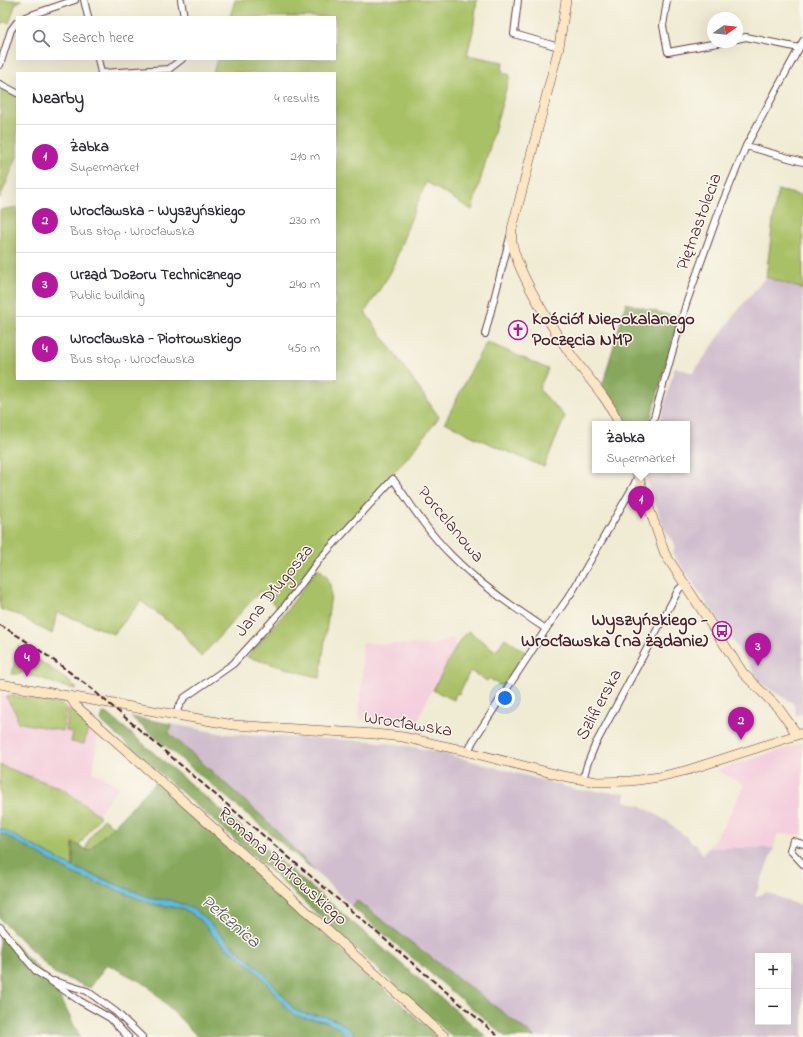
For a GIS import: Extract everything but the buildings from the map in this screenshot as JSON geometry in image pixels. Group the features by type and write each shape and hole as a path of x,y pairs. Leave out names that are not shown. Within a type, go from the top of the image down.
{"street":[{"path":"28,16 75,0"},
{"path":"84,0 88,16"},
{"path":"180,0 184,16"},
{"path":"518,0 514,34 559,47"},
{"path":"485,334 559,47 566,0"},
{"path":"667,0 663,26 668,52 707,45"},
{"path":"0,65 11,30 16,23"},
{"path":"743,38 799,48"},
{"name":"Piętnastolecia","path":"653,421 686,304 721,206 746,146 803,41"},
{"path":"98,60 101,72"},
{"path":"118,72 169,69 181,60"},
{"path":"0,84 16,92"},
{"path":"746,146 803,162"},
{"path":"512,229 512,241 516,256 527,281 546,316 573,357 606,400 617,421"},
{"path":"638,473 666,554 743,673 779,709 800,734"},
{"path":"468,752 473,741 572,592 634,485 638,473"},
{"name":"Porcelanowa","path":"393,479 428,528 450,554 491,592 546,629"},
{"name":"Jana Długosza","path":"177,716 178,708 184,698 233,664 282,610 319,560 393,479"},
{"name":"Szlifierska","path":"583,780 595,745 679,589 685,584"},
{"name":"Wrocławska","path":"0,684 177,716 249,726 393,736 415,739 583,780 621,782 659,777 696,768 800,734"},
{"name":"Romana Piotrowskiego","path":"70,697 76,706 267,875 445,1037"},
{"path":"90,700 90,714 96,723"},
{"path":"803,844 793,840 790,850 803,864"},
{"path":"0,927 36,971 80,1001 110,1018 128,1037"},
{"path":"47,978 87,991 116,1012 142,1037"}],"shaded area":[{"path":"766,277 803,289 803,714 796,715 794,704 763,685 673,554 675,545 664,528 645,474 690,473 690,421 660,421 675,367 693,373 737,311"},
{"path":"450,638 455,639 454,644 457,645 424,705 418,724 359,720 362,677 362,643 432,645"},
{"path":"0,694 62,704 99,734 93,773 102,775 118,787 98,815 63,789 0,765"},
{"path":"171,724 224,734 370,741 397,744 439,752 578,790 626,793 625,801 642,806 668,822 696,845 703,854 708,848 774,848 755,896 756,897 766,892 803,907 803,1037 535,1037 357,901 351,906 266,820 169,733"},
{"path":"803,743 803,835 777,834 774,848 708,848 724,825 744,785 717,770"}],"green space":[{"path":"0,0 22,0 16,3 9,23 3,22 0,25"},
{"path":"235,0 477,0 473,31 467,55 503,62 502,72 510,75 472,210 426,182 391,272 365,312 439,417 414,450 315,559 279,609 260,591 201,657 179,628 141,601 114,634 57,612 52,634 18,615 0,609 0,210 16,207 16,380 336,380 336,72 213,72 217,60 336,60 336,16 230,16"},
{"path":"1,88 16,96 16,159 0,198"},
{"path":"778,190 803,196 803,289 766,277"},
{"path":"626,303 679,318 650,421 622,421 602,387"},
{"path":"487,342 548,369 539,389 565,417 544,467 474,437 445,422"},
{"path":"318,568 328,579 331,594 320,678 247,657 285,613"},
{"path":"468,631 496,651 505,638 525,652 502,687 489,678 487,681 470,671 459,694 456,693 454,700 433,690 457,645"},
{"path":"19,646 71,683 77,689 60,686 41,678 29,676 29,673 22,672 21,674 12,674"},
{"path":"9,695 62,704 67,708 63,731 17,722 17,715 7,699 7,696"},
{"path":"69,709 89,725 84,744 71,742 73,732 66,731"},
{"path":"103,713 108,714 487,1037 452,1037 264,865 101,721"},
{"path":"131,717 171,724 169,733 266,820 316,872"},
{"path":"0,765 63,789 100,816 79,846 73,843 73,867 0,828"},
{"path":"156,782 438,1037 358,1037 340,1022 324,1016 305,1014 295,1010 262,971 193,909 170,900 153,899 73,867 73,843 89,851"},
{"path":"103,819 113,826 89,851 86,849 88,841"},
{"path":"0,834 5,835 74,874 153,904 180,908 192,914 203,923 215,938 241,957 259,974 287,1008 304,1018 324,1021 338,1028 349,1037 198,1037 147,985 107,964 90,988 54,973 0,919"},
{"path":"357,901 535,1037 506,1037 351,906"},
{"path":"0,930 53,983 80,1037 0,1037"}],"water":[{"path":"0,828 73,867 153,899 170,900 193,909 262,971 295,1010 305,1014 324,1016 340,1022 358,1037 349,1037 338,1028 324,1021 294,1015 259,974 241,957 215,938 203,923 192,914 180,908 153,904 74,874 5,835 0,834"}],"railway":[{"path":"0,625 59,664 93,690 499,1037"}],"place":[{"name":"Kościół Niepokalanego Poczęcia NMP","path":"518,330"},
{"name":"Żabka","path":"641,519"},
{"name":"Wyszyńskiego - Wrocławska (na żądanie)","path":"722,631"},
{"name":"Urząd Dozoru Technicznego","path":"758,666"},
{"name":"Wrocławska - Piotrowskiego","path":"27,677"},
{"name":"Wrocławska - Wyszyńskiego","path":"741,740"}],"water label":[{"name":"Pełcznica","path":"230,922"}]}
